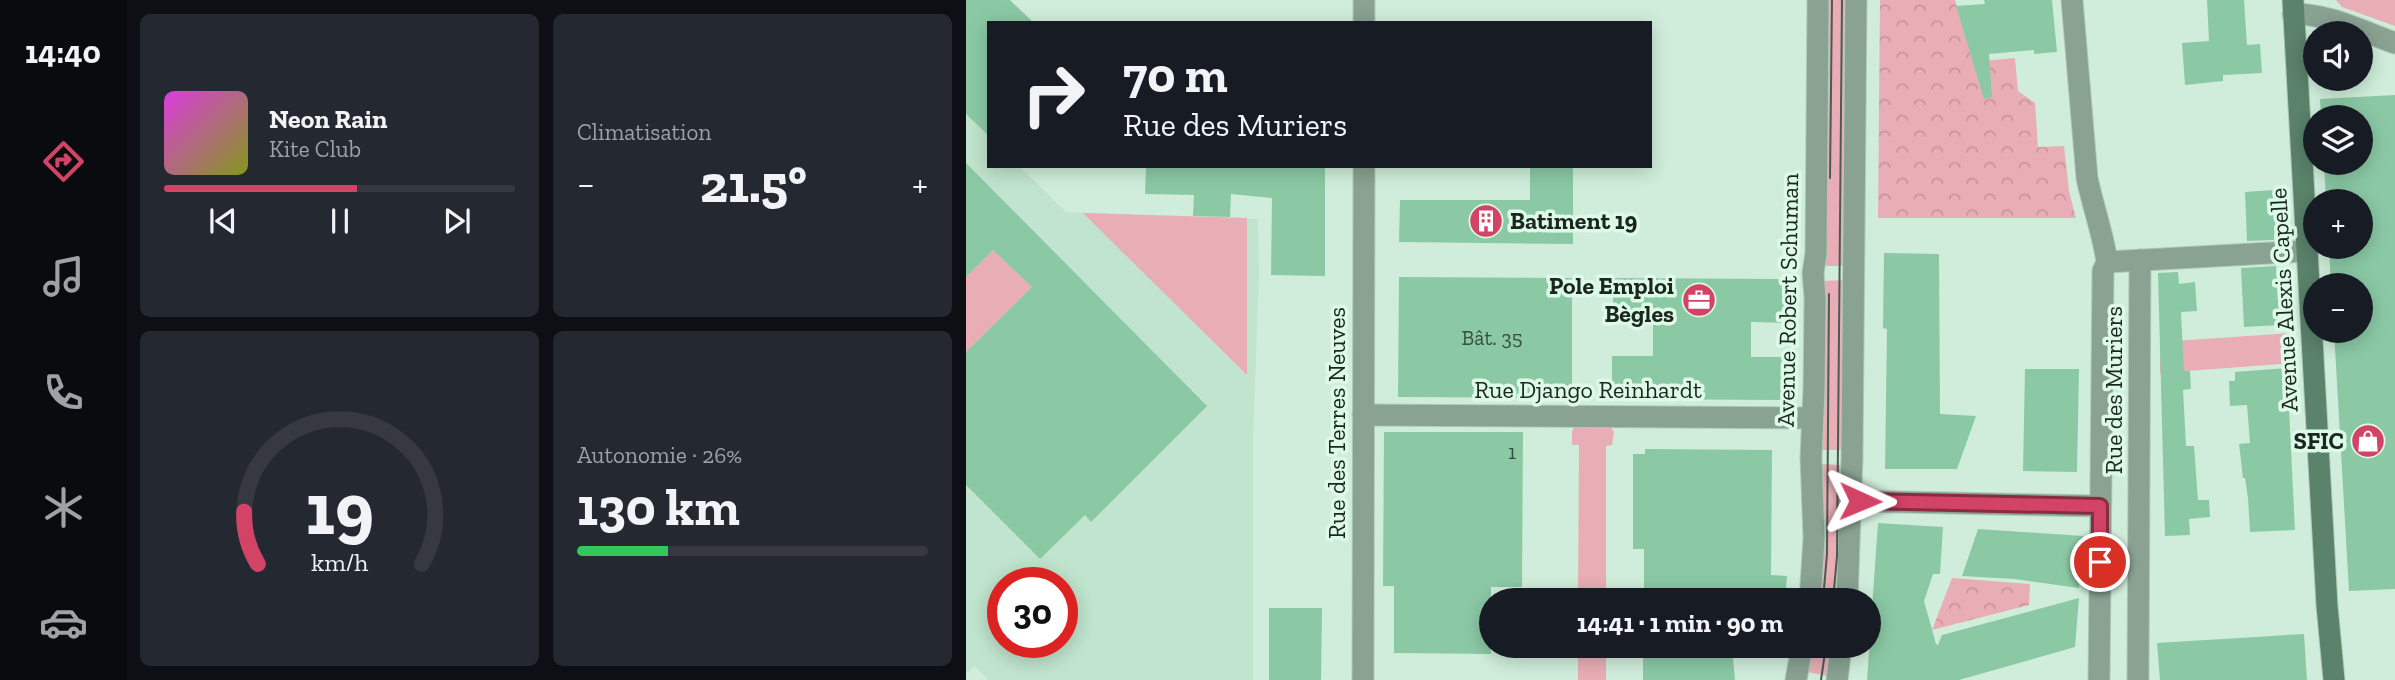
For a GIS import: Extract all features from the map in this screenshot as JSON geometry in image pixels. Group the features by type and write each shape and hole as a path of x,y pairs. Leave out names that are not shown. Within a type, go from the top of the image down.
{"street":[{"path":"1364,0 1364,21"},
{"name":"Avenue Robert Schuman","path":"1811,588 1814,538 1811,458 1818,0"},
{"path":"1848,588 1852,501 1856,0"},
{"name":"Rue des Muriers","path":"2072,0 2087,178 2092,206 2100,224 2106,262 2103,271 2099,680"},
{"path":"2293,7 2304,14 2395,43"},
{"name":"Avenue Alexis Capelle","path":"2293,7 2303,195"},
{"name":"Rue des Terres Neuves","path":"1363,680 1364,168"},
{"path":"2106,262 2303,251"},
{"name":"Avenue Alexis Capelle","path":"2307,259 2334,680"},
{"name":"Rue des Muriers","path":"2138,680 2140,260"},
{"name":"Rue Django Reinhardt","path":"1363,415 1812,418"},
{"path":"1852,501 2100,506"},
{"path":"1796,680 1800,658"},
{"path":"1837,680 1840,658"}],"shaded area":[{"path":"966,114 987,134 987,168 1021,168 1066,212 1258,219 1259,276 1253,437 1253,680 989,680 974,666 966,674"}],"green space":[{"path":"1827,0 1847,0 1844,266 1824,266"},
{"path":"1880,0 1955,0 1973,62 2015,58 2018,91 2035,103 2038,147 2064,146 2069,191 2076,218 1878,218"},
{"path":"2336,0 2395,0 2395,26 2342,7"},
{"path":"1083,213 1247,218 1247,375"},
{"path":"993,250 1032,287 966,352 966,277"},
{"path":"1844,280 1843,450 1822,450 1824,281"},
{"path":"2292,333 2294,363 2160,373 2160,342"},
{"path":"1574,427 1610,427 1614,432 1612,445 1606,446 1606,588 1578,588 1579,445 1572,445"},
{"path":"1822,464 1842,465 1838,588 1818,588"},
{"path":"1952,578 2030,584 2029,605 1932,630"},
{"path":"1578,658 1606,658 1606,680 1578,680"},
{"path":"1810,658 1830,658 1827,676 1808,672"}],"building":[{"path":"966,0 1010,0 1032,21 987,21 987,134 966,114"},
{"path":"1984,0 2052,0 2057,52 2034,54 2034,50 1989,54 1992,97 1984,99 1956,6 1985,4"},
{"path":"2207,0 2244,0 2247,45 2260,44 2262,73 2223,75 2223,81 2185,85 2182,43 2209,41"},
{"name":"SFIC","path":"2395,95 2395,589 2349,591 2335,343 2373,343 2373,273 2330,273 2330,259 2373,259 2373,189 2325,189 2325,175 2373,175 2373,105 2320,105 2320,99"},
{"path":"966,163 1207,406 1091,522 1085,515 1040,559 966,485 966,352 1032,287 993,250 966,277"},
{"path":"1146,168 1325,168 1325,276 1271,275 1272,198 1231,194 1230,217 1193,216 1194,195 1145,194"},
{"name":"Batiment 19","path":"1530,168 1573,168 1573,244 1399,242 1400,200 1530,200"},
{"path":"2273,190 2274,240 2247,241 2245,192"},
{"path":"1884,253 1939,254 1940,414 1976,416 1957,469 1885,469 1887,329 1883,328"},
{"path":"2276,266 2280,325 2244,327 2241,268"},
{"path":"2178,272 2179,284 2195,282 2197,311 2181,312 2184,371 2190,371 2191,389 2183,390 2186,446 2194,446 2198,500 2209,500 2210,517 2189,519 2190,535 2165,536 2158,273"},
{"path":"1399,277 1572,278 1572,398 1398,397"},
{"path":"1613,278 1786,279 1785,323 1751,322 1751,357 1786,357 1785,400 1612,399 1612,356 1653,356 1653,321 1613,321"},
{"path":"2287,368 2295,530 2250,532 2248,498 2239,444 2250,443 2247,405 2230,406 2229,381 2235,381 2235,372"},
{"path":"2025,369 2079,369 2077,472 2023,471"},
{"path":"1384,432 1523,432 1522,587 1479,588 1479,654 1394,653 1394,586 1383,586"},
{"path":"1645,449 1772,450 1771,575 1787,576 1786,588 1644,588 1644,549 1633,549 1633,454 1645,454"},
{"path":"1878,523 1943,527 1940,574 1933,574 1924,601 1936,644 1938,645 1942,635 2079,598 2075,647 1959,680 1867,680 1869,658 1881,658 1881,588 1873,588"},
{"path":"1978,529 2083,536 2079,588 2014,579 1962,576"},
{"path":"1269,608 1322,608 1321,680 1269,680"},
{"path":"2304,634 2307,680 2160,680 2157,643"},
{"path":"1643,658 1733,658 1735,680 1643,680"}],"tram line":[{"path":"1830,178 1832,0"},
{"path":"1834,588 1837,556 1842,0"},
{"path":"1824,588 1827,554 1829,294"},
{"path":"1821,680 1824,658"}],"place":[{"name":"Batiment 19","path":"1486,221"},
{"name":"Pole Emploi Bègles","path":"1699,300"},
{"name":"SFIC","path":"2368,441"}],"route":[{"path":"1860,501 2100,506 2100,562"}]}
